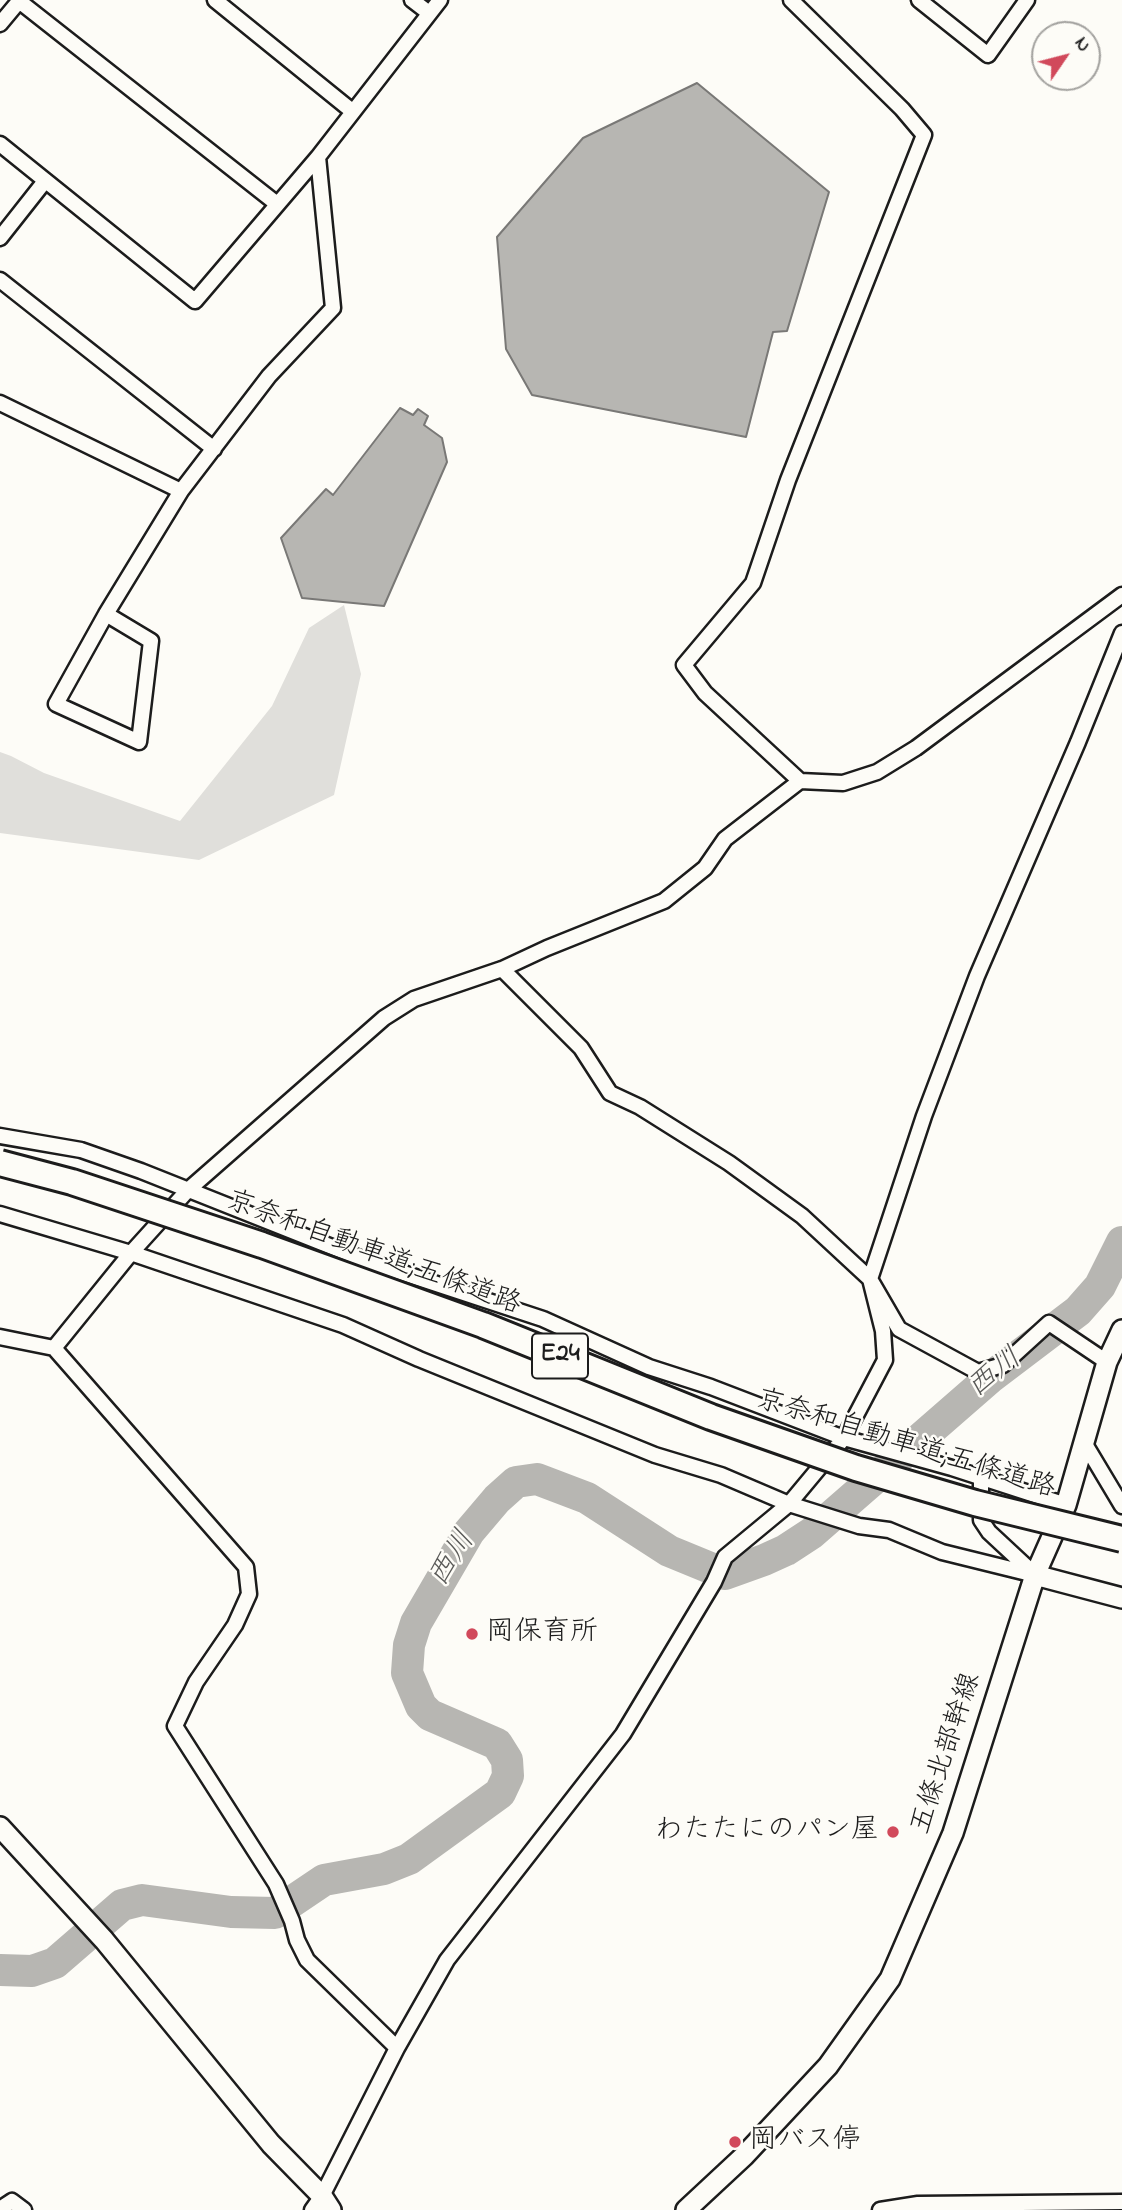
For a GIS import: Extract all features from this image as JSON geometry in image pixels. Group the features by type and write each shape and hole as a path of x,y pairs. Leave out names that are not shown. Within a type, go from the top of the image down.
{"highway":[{"name":"京奈和自動車道;五條道路","path":"0,1163 72,1182 262,1245 483,1325 710,1417 856,1468 975,1503 1122,1539"}],"street":[{"path":"215,0 352,111"},
{"path":"412,0 429,13"},
{"path":"0,144 195,301 318,158 440,0"},
{"path":"791,0 902,109 924,135 788,480 753,583 684,665 705,693 800,781 843,783 877,772 916,748 1122,595"},
{"path":"919,0 988,55 1027,0"},
{"path":"0,24 20,1 277,204"},
{"path":"106,614 151,641 139,742 56,704 106,614 181,491 269,376 333,308 318,158"},
{"path":"0,238 45,181"},
{"path":"0,280 214,449"},
{"path":"0,403 181,491"},
{"path":"0,1827 104,1940 322,2205 397,2048 447,1960 623,1734 725,1557 789,1504 844,1438 885,1360 883,1331 870,1279 924,1116 977,976 1122,633"},
{"path":"54,1348 131,1253 188,1189 384,1018 414,999 502,969 664,901 705,868 725,839 800,781"},
{"path":"502,969 581,1048 610,1093 640,1107 729,1163 802,1216 870,1279 900,1329 978,1372 1003,1366 1049,1323 1107,1362"},
{"path":"0,1136 81,1150 188,1189 370,1262 542,1319 649,1367 711,1387 844,1438 952,1468 1066,1505"},
{"path":"0,1214 131,1253 344,1325 419,1359 629,1444 721,1475 789,1504 859,1526 890,1530 942,1552 1122,1598"},
{"name":"五條北部幹線","path":"686,2210 744,2155 828,2066 890,1979 953,1833 1035,1575 1066,1505 1107,1362 1122,1330"},
{"path":"0,1337 54,1348 246,1567 249,1594 235,1625 197,1682 175,1726 276,1884 292,1921 296,1940 307,1960 397,2048"},
{"path":"1085,1444 1122,1506"},
{"path":"981,1477 981,1520 996,1539 1035,1575"},
{"path":"0,2209 12,2201 24,2210"},
{"path":"880,2210 918,2204 1122,2202"}],"shaded area":[{"path":"697,83 829,192 787,331 773,332 746,437 532,395 506,349 497,237 583,138"},
{"path":"400,408 413,415 418,409 428,416 424,425 442,438 447,462 384,606 302,598 281,538 326,489 333,495"},
{"path":"344,605 361,674 334,795 199,860 0,833 0,752 44,773 180,821 272,706 309,628"}],"waterway":[{"name":"西川","path":"0,1970 32,1971 55,1963 122,1905 142,1900 231,1912 275,1913 324,1880 384,1869 409,1859 500,1793 508,1776 507,1760 497,1744 430,1715 421,1706 407,1673 409,1645 416,1623 469,1532 497,1499 516,1482 537,1479 587,1498 669,1551 725,1574 764,1560 812,1533 991,1377 1078,1311 1100,1286 1122,1242"}],"place":[{"name":"岡保育所","path":"472,1634"},
{"name":"わたたにのパン屋","path":"893,1832"},
{"name":"岡バス停","path":"735,2142"}]}
